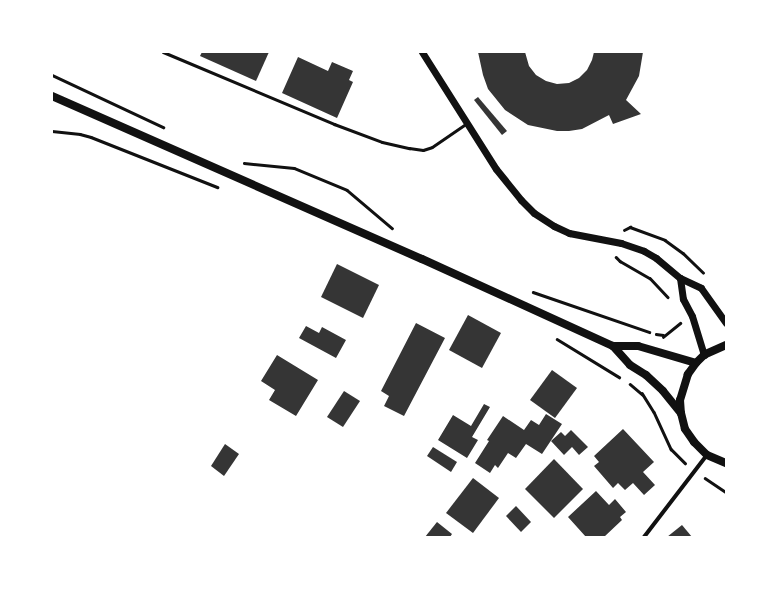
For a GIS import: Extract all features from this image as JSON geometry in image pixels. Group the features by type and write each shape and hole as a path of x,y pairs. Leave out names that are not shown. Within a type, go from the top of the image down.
{"main road":[{"path":"52,96 422,259 613,346 630,365 646,375 663,391 681,413"},
{"path":"726,345 704,355 696,363 682,386 680,400 681,413 685,428 694,442 707,455 726,462"},
{"path":"613,346 638,346 696,363"}],"street":[{"path":"422,52 509,186 534,213 554,226 569,233 621,243 644,251 665,264 680,278 701,288 726,323"},
{"path":"680,278 683,299 692,316 704,355"},
{"path":"644,537 678,495 707,455"}],"lane":[{"path":"163,52 334,124 382,142 423,150 432,146 467,123"}],"path":[{"path":"52,75 166,128"},
{"path":"52,131 91,137 221,188"},
{"path":"242,162 294,168 347,190 398,232"},
{"path":"600,239 620,261 636,268 650,278 671,302"},
{"path":"531,291 663,336"},
{"path":"677,324 678,318"},
{"path":"660,340 677,324 685,321"},
{"path":"556,338 626,381 642,394 654,412 671,449 681,461"},
{"path":"642,394 643,389"},
{"path":"709,480 726,492"}],"building":[{"path":"202,52 269,52 256,81 200,56"},
{"path":"478,52 525,52 529,66 536,75 546,81 557,84 569,83 579,78 587,70 594,52 643,52 639,76 626,100 641,114 613,124 609,115 582,129 569,131 557,131 528,125 505,110 488,89"},
{"path":"298,57 328,71 332,62 353,71 349,80 353,82 337,118 282,93"},
{"path":"478,97 507,131 502,135 474,100"},
{"path":"337,264 379,285 363,318 321,297"},
{"path":"468,315 501,333 482,368 449,350"},
{"path":"416,323 445,338 404,416 384,406 389,396 381,391"},
{"path":"306,326 319,333 322,327 346,340 336,358 299,338"},
{"path":"277,355 318,380 296,416 269,400 275,390 261,381"},
{"path":"552,370 577,388 555,418 530,400"},
{"path":"344,391 360,401 343,427 327,417"},
{"path":"484,404 490,407 472,437 478,440 467,458 438,440 453,415 471,426"},
{"path":"546,414 562,424 542,454 526,444 516,458 508,453 498,468 495,465 490,473 475,463 489,441 487,440 503,416 524,430 531,420 539,425"},
{"path":"623,429 654,462 643,472 655,485 644,495 633,483 625,490 618,483 613,488 594,466 599,462 594,456"},
{"path":"571,430 588,447 579,455 572,447 564,455 551,441 561,432 565,436"},
{"path":"225,444 239,454 224,476 211,466"},
{"path":"433,447 457,462 451,472 427,456"},
{"path":"554,459 583,489 554,518 525,489"},
{"path":"473,478 499,498 473,533 446,513"},
{"path":"596,491 609,505 615,499 626,512 620,517 622,520 604,537 586,537 568,517"},
{"path":"516,506 531,522 521,532 506,516"},
{"path":"437,522 452,534 450,537 425,537"},
{"path":"682,525 692,537 667,537"}]}
